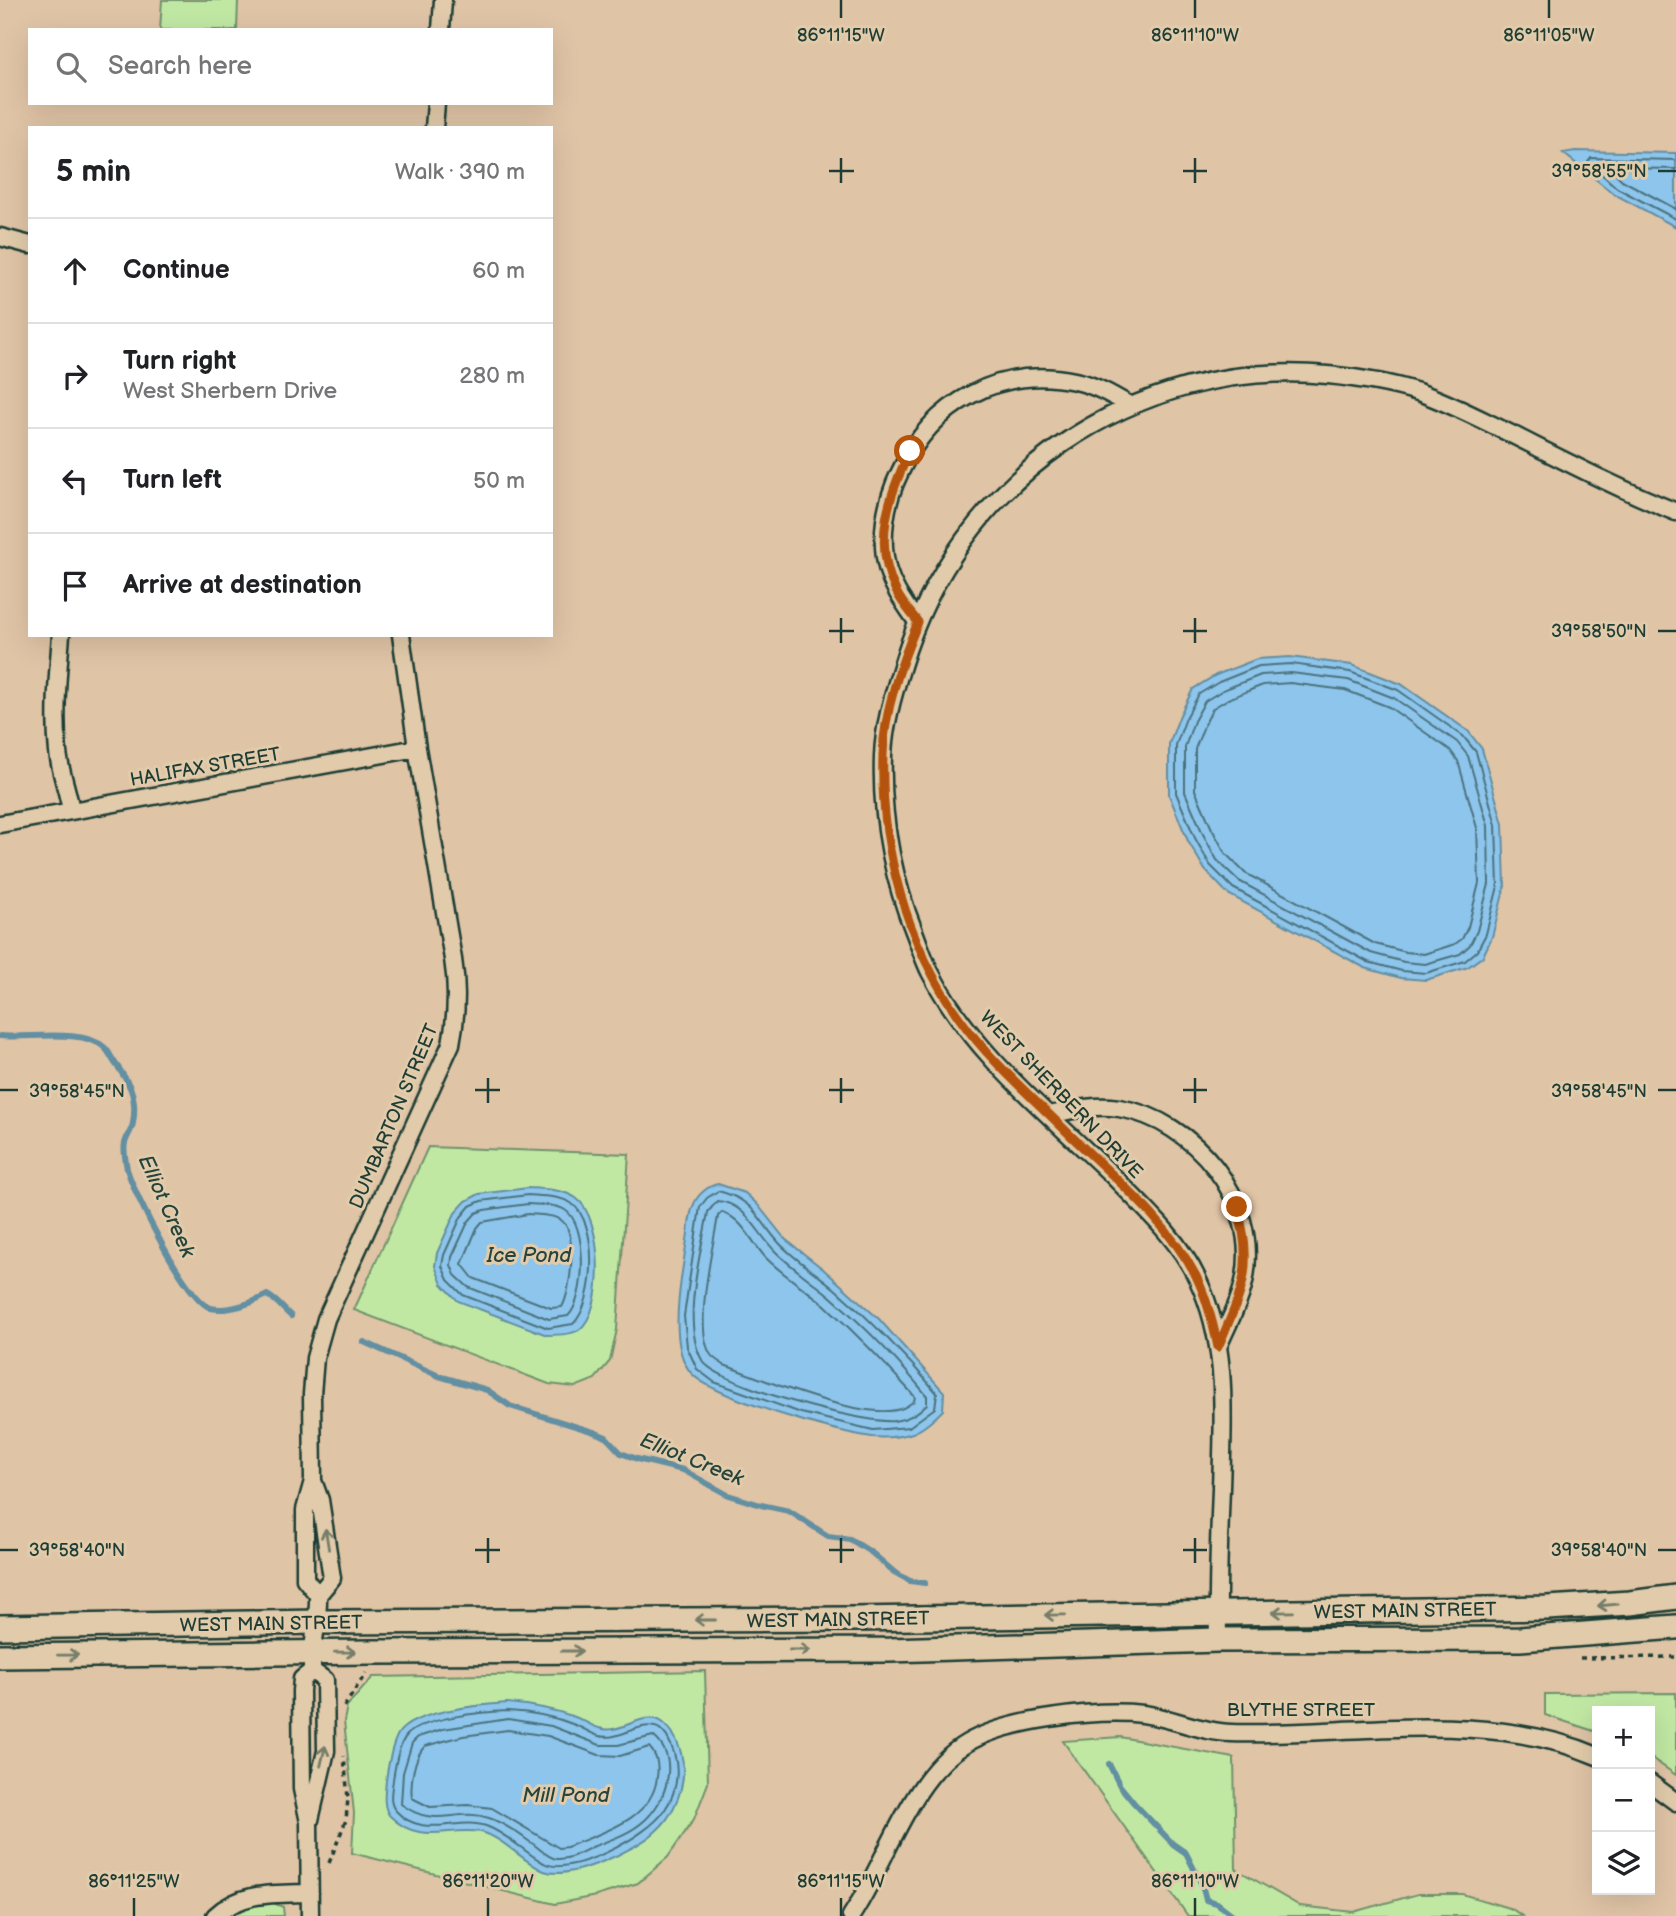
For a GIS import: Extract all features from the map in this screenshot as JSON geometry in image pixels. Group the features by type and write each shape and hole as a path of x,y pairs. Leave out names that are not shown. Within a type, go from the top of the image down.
{"street":[{"path":"441,28 443,0"},
{"path":"434,126 436,105"},
{"path":"0,237 28,244"},
{"name":"WEST SHERBERN DRIVE","path":"1218,1640 1224,1398 1212,1319 1197,1277 1171,1238 1002,1068 961,1020 936,981 908,916 891,862 884,810 883,753 891,702 927,597 977,522 1033,464 1065,441 1129,405 1200,385 1241,377 1325,374 1415,391 1462,410 1639,497 1676,512"},
{"path":"918,622 896,591 888,569 884,540 886,511 895,482 910,451 924,431 942,413 968,395 993,384 1018,379 1050,377 1077,381 1102,390 1129,405"},
{"path":"61,637 56,733 58,757 71,811"},
{"name":"DUMBARTON STREET","path":"318,1595 305,1579 305,1510 313,1481 313,1374 321,1332 451,1044 457,1014 453,958 417,748 401,637"},
{"name":"HALIFAX STREET","path":"0,824 417,748"},
{"path":"1050,1115 1098,1106 1122,1108 1144,1115 1169,1128 1210,1161 1237,1207 1247,1253 1245,1278 1218,1347"},
{"name":"DUMBARTON STREET","path":"313,1481 320,1500 332,1578 318,1595 314,1646"},
{"name":"WEST MAIN STREET","path":"0,1656 314,1646 855,1619 1547,1608 1676,1597"},
{"name":"WEST MAIN STREET","path":"0,1627 314,1646 890,1650 1218,1640 1555,1638 1676,1627"},
{"path":"309,1822 326,1751 326,1680 314,1646"},
{"path":"310,1916 309,1822 302,1789 300,1691 314,1646"},
{"name":"BLYTHE STREET","path":"851,1916 923,1785 939,1763 967,1742 1018,1724 1056,1717 1122,1714 1165,1718 1229,1733 1481,1729 1539,1738 1592,1754"},
{"path":"1655,1787 1676,1802"},
{"path":"215,1916 227,1905 247,1897 310,1893"}],"path":[{"path":"342,1716 345,1706 366,1673"},
{"path":"328,1869 331,1856 344,1832 348,1810 343,1748"}],"green space":[{"path":"162,0 238,0 237,28 160,28"},
{"path":"428,1147 629,1154 617,1329 610,1361 595,1379 575,1387 549,1384 354,1310"},
{"path":"705,1671 708,1783 694,1819 668,1857 638,1883 596,1896 555,1904 352,1853 354,1813 344,1721 347,1706 373,1677"},
{"path":"1676,1693 1676,1775 1655,1760 1655,1706 1592,1706 1592,1730 1545,1715 1545,1694"},
{"path":"1120,1737 1234,1758 1236,1869 1300,1906 1353,1912 1418,1894 1462,1894 1512,1909 1522,1916 1188,1916 1063,1741"},
{"path":"271,1902 283,1907 284,1916 228,1916 243,1907"}],"water":[{"path":"1563,153 1676,153 1676,227 1614,194"},
{"path":"1290,657 1352,665 1401,684 1468,731 1482,749 1503,824 1505,886 1492,937 1483,956 1468,967 1426,980 1401,978 1365,968 1228,894 1205,870 1188,841 1169,795 1169,744 1193,689 1216,675 1257,659"},
{"path":"718,1184 745,1193 785,1239 879,1319 944,1392 943,1410 936,1417 919,1430 905,1435 872,1437 778,1413 725,1393 692,1374 684,1362 678,1329 682,1271 692,1208 704,1191"},
{"name":"Ice Pond","path":"528,1188 571,1195 585,1208 592,1224 598,1264 594,1304 588,1319 579,1330 572,1333 547,1335 458,1301 442,1284 435,1266 437,1253 455,1213 466,1201 479,1194"},
{"name":"Mill Pond","path":"508,1703 558,1712 606,1729 649,1719 663,1722 677,1741 684,1769 678,1797 666,1820 646,1839 618,1855 585,1868 555,1873 544,1871 497,1839 481,1832 424,1833 401,1825 390,1816 385,1799 386,1780 396,1739 406,1726 418,1719 449,1710"}],"waterway":[{"name":"Elliot Creek","path":"0,1036 69,1036 94,1041 105,1048 133,1096 133,1123 124,1146 127,1169 150,1222 189,1287 211,1308 240,1306 267,1295 291,1316"},
{"name":"Elliot Creek","path":"364,1342 439,1376 487,1390 510,1406 606,1437 621,1453 683,1470 728,1495 789,1511 828,1536 850,1539 910,1581 925,1583"},
{"name":"Elliot Creek","path":"1109,1764 1120,1786 1134,1803 1173,1844 1186,1853 1202,1885 1206,1900 1217,1903 1234,1916"}],"route":[{"path":"910,451 895,482 886,511 884,540 888,569 896,591 918,622 908,645 891,702 883,753 884,810 891,862 908,916 930,971 961,1020 1002,1068 1171,1238 1197,1277 1212,1319 1218,1347 1245,1278 1247,1253 1237,1207"}]}
